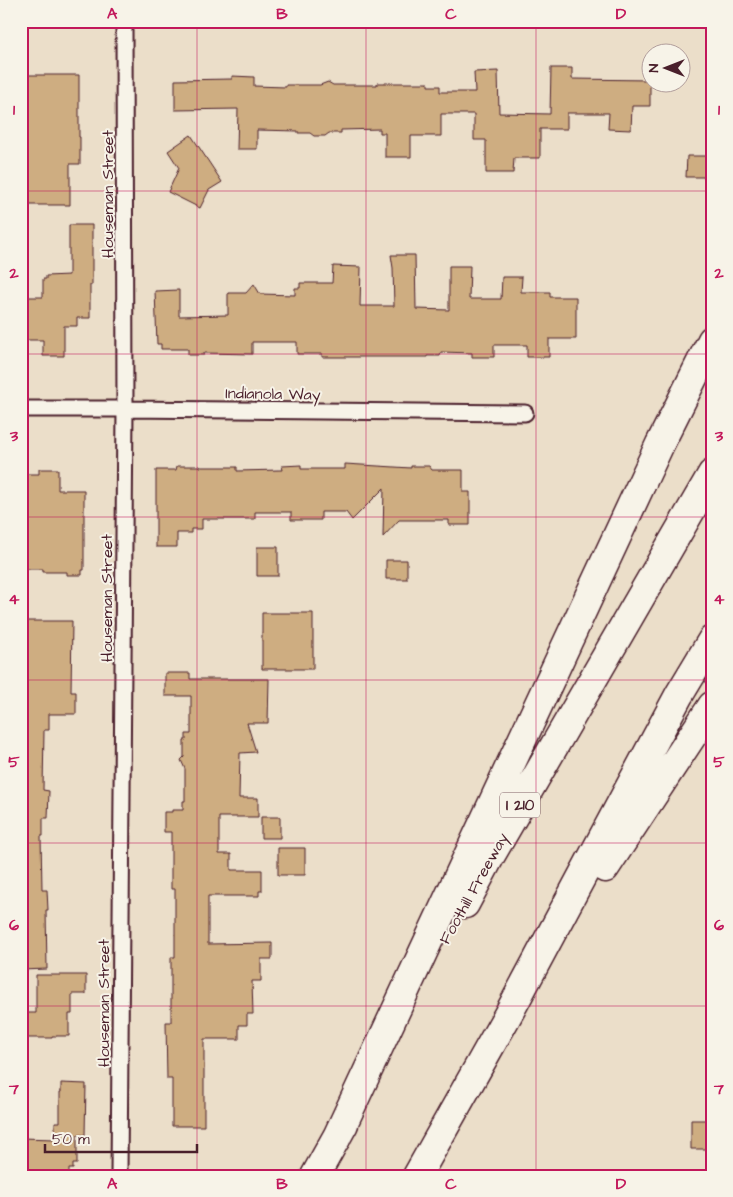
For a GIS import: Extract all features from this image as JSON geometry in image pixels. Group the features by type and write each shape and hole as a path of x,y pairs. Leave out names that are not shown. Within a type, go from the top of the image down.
{"highway":[{"path":"336,1139 660,444 712,340"},
{"name":"Foothill Freeway","path":"315,1176 491,855 712,474"},
{"path":"417,1176 510,1011 675,704 712,640"},
{"path":"510,1011 712,706"}],"street":[{"name":"Houseman Street","path":"119,1176 125,409 124,21"},
{"name":"Indianola Way","path":"21,409 525,413"}],"building":[{"path":"551,68 572,68 572,79 640,80 640,92 650,92 650,106 632,106 631,130 608,129 609,113 567,113 567,129 540,129 540,158 514,158 513,173 486,173 486,140 474,140 474,114 441,114 441,136 411,136 411,157 385,157 385,133 380,133 380,129 341,130 341,133 329,133 325,136 314,136 310,133 298,133 298,131 257,130 257,149 237,149 238,109 175,110 175,80 232,79 232,76 254,77 254,86 286,87 286,85 320,85 328,82 333,85 428,83 428,86 440,86 440,92 475,92 474,72 498,71 499,113 550,114"},
{"path":"21,75 79,75 80,164 70,164 70,205 21,205 25,105 21,104"},
{"path":"191,135 222,182 209,190 200,208 168,192 179,168 168,151"},
{"path":"687,156 712,156 711,177 686,177"},
{"path":"69,225 92,225 90,318 77,318 77,326 64,326 64,356 43,356 43,340 21,340 21,297 43,297 43,279 46,279 46,276 69,275"},
{"path":"391,255 415,255 416,309 449,310 449,266 470,266 469,299 501,299 502,277 522,277 521,292 550,292 550,297 576,297 576,339 549,339 549,357 527,357 527,345 494,345 494,357 472,357 472,353 441,352 440,356 427,357 322,357 322,354 297,354 297,342 252,342 252,354 204,353 204,355 188,355 188,349 161,349 161,344 157,344 155,291 179,290 179,316 228,315 228,293 246,293 254,284 260,294 295,295 295,288 300,288 300,283 332,283 333,266 361,267 360,306 394,306"},
{"path":"345,464 411,468 411,466 429,466 432,470 463,470 463,492 470,492 470,525 449,525 449,520 399,520 383,537 384,488 352,520 346,512 321,512 321,520 291,520 291,512 255,512 255,519 202,519 202,529 191,529 191,533 177,533 177,547 156,547 156,470 176,470 177,466 200,466 237,467 237,471 283,470 282,466 301,465 301,469 345,469"},
{"path":"39,469 58,469 58,490 84,490 84,570 82,570 82,575 67,575 67,572 43,572 43,569 21,569 21,474 39,474"},
{"path":"257,547 278,547 278,576 257,576"},
{"path":"386,560 407,560 407,579 386,579"},
{"path":"262,613 313,613 313,669 262,669"},
{"path":"21,621 72,621 71,692 76,692 76,714 49,714 49,730 44,730 43,790 49,791 48,818 43,818 43,836 41,836 42,890 47,890 48,910 46,910 47,969 21,970 21,862 26,862 27,818 21,818"},
{"path":"165,673 190,673 190,679 269,679 268,723 247,723 256,752 240,753 239,798 258,798 258,817 219,817 219,854 231,854 231,870 262,870 262,891 259,891 259,896 208,896 208,944 272,943 272,959 261,959 261,981 252,981 253,1014 247,1014 247,1025 239,1025 239,1039 204,1039 204,1126 172,1126 172,1079 167,1079 166,1022 171,1022 171,957 175,957 175,889 171,889 171,832 164,832 164,812 183,810 183,801 185,801 185,769 181,760 184,757 186,734 191,734 191,696 165,696"},
{"path":"261,817 280,817 280,838 261,838"},
{"path":"278,848 305,848 305,875 278,875"},
{"path":"36,975 86,975 86,994 72,994 72,1014 69,1014 69,1036 21,1038 21,1013 36,1013"},
{"path":"61,1083 86,1084 85,1135 77,1135 77,1164 73,1164 73,1169 69,1169 69,1176 23,1176 23,1172 21,1172 21,1138 55,1139 55,1122 60,1122"},
{"path":"691,1120 712,1120 712,1149 691,1149"}]}
